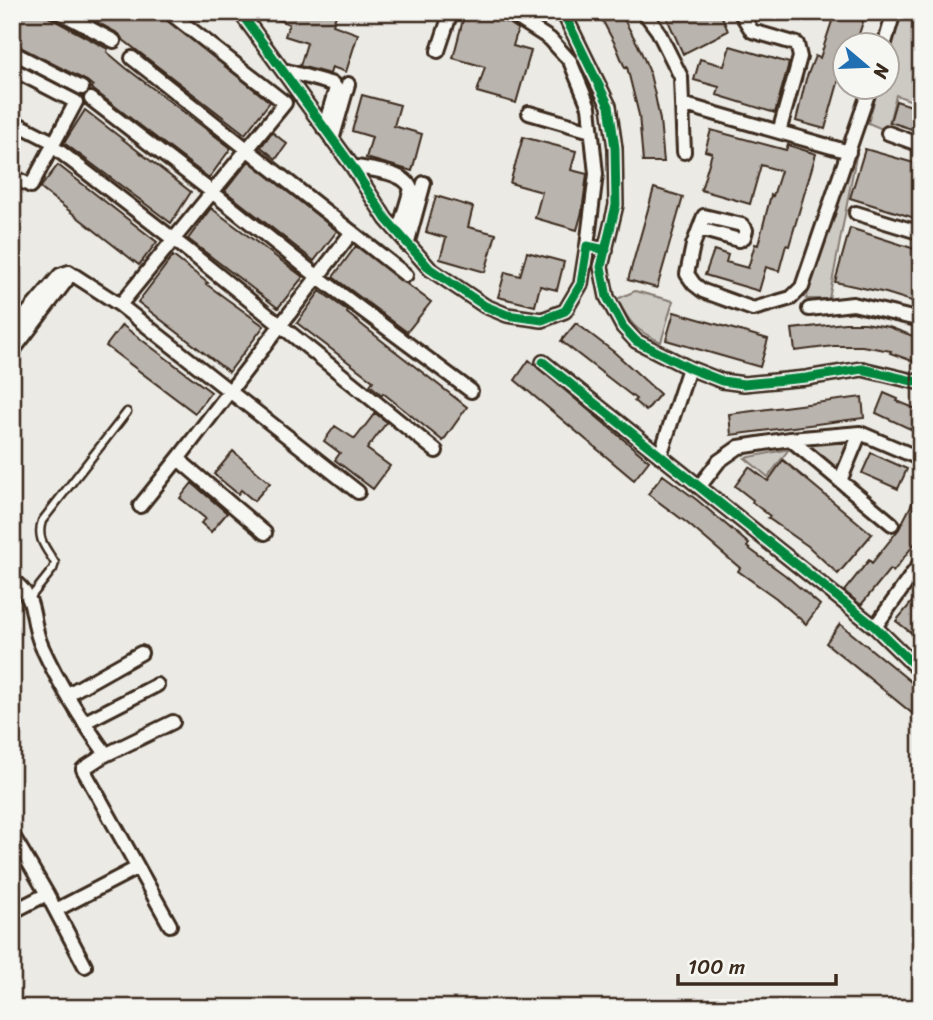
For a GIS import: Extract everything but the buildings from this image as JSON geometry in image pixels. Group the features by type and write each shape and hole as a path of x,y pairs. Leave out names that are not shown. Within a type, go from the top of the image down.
{"street":[{"path":"60,12 114,41"},
{"path":"120,305 285,103 170,12"},
{"path":"240,12 352,166 386,219 430,269 485,306 507,315 542,320 565,312 581,284 596,174 589,107 570,61 550,39 508,12"},
{"path":"438,51 451,12"},
{"path":"563,12 609,106 615,148 616,205 601,267 607,297 623,327 636,341 689,368 722,381 744,384 806,379 862,369 921,383"},
{"path":"644,12 658,31 681,77 684,152"},
{"path":"740,12 752,31 797,44 800,50 779,132"},
{"path":"888,32 894,12"},
{"path":"12,52 82,88"},
{"path":"132,58 406,275"},
{"path":"12,69 76,102 56,147 31,186 12,176"},
{"path":"283,70 333,84 336,88 328,135"},
{"path":"328,135 348,84"},
{"path":"91,99 318,277 471,391"},
{"path":"700,229 693,245 687,274 703,291 753,309 791,298 802,287 865,102"},
{"path":"682,104 849,152"},
{"path":"529,113 591,131"},
{"path":"12,121 56,147 436,451"},
{"path":"888,134 921,145"},
{"path":"352,166 400,177 410,184 411,189 398,233"},
{"path":"407,245 424,183"},
{"path":"856,213 921,233"},
{"path":"139,506 352,232"},
{"path":"587,246 606,250"},
{"path":"584,263 601,267"},
{"path":"69,272 120,305 358,492"},
{"path":"14,324 60,275 69,272"},
{"path":"12,352 66,281 69,272"},
{"path":"809,309 853,304 921,320"},
{"path":"543,362 874,627 921,672"},
{"path":"660,456 689,368"},
{"path":"699,487 719,461 739,447 790,439 860,433 921,460"},
{"path":"840,481 860,433"},
{"path":"790,439 892,524"},
{"path":"181,455 185,465 265,533"},
{"path":"874,627 921,562"},
{"path":"15,584 30,598 41,645 106,754 83,769 170,925"},
{"path":"68,694 141,653"},
{"path":"85,722 157,685"},
{"path":"99,758 173,722"},
{"path":"12,834 85,966"},
{"path":"56,910 137,868"},
{"path":"12,912 47,894"}],"lane":[{"path":"30,598 55,563 41,539 39,530 42,521 127,412"}],"shaded area":[{"path":"900,12 920,12 915,32 920,104 902,97 902,32 894,32"},
{"path":"874,102 894,102 887,131 868,123"},
{"path":"858,146 829,299 806,299"},
{"path":"635,291 673,301 661,342 634,325 617,299"},
{"path":"850,439 854,441 840,471 812,450 812,445"},
{"path":"789,449 768,477 745,458"}],"cycle path":[{"path":"240,12 352,166 386,219 430,269 485,306 507,315 542,320 565,311 581,284 587,246 606,250"},
{"path":"563,12 609,106 615,148 616,205 601,267 607,297 623,327 636,341 689,368 722,381 744,384 862,369 921,383"},
{"path":"543,362 875,627 921,672"}]}
